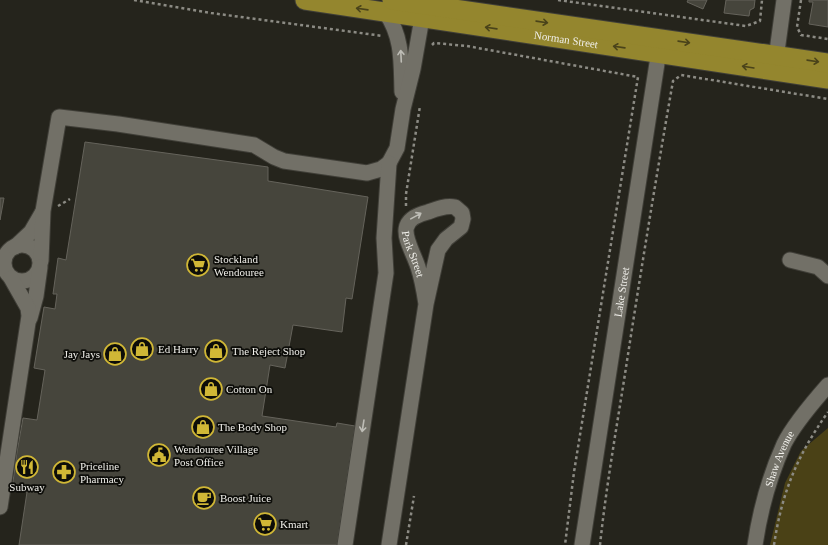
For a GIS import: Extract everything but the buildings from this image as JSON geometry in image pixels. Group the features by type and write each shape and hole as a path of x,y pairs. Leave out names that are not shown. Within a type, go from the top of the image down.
{"main road":[{"name":"Norman Street","path":"305,0 395,5 775,63 828,79"},
{"path":"395,5 422,18"},
{"name":"Norman Street","path":"422,18 660,46"},
{"name":"Norman Street","path":"775,63 828,63"}],"street":[{"path":"775,63 784,0"},
{"path":"395,5 394,26 399,39 403,109"},
{"path":"0,507 29,319 36,296 41,263 44,209 59,117 118,124 254,145 284,161 367,173 384,167 389,163 397,148 403,109 422,18"},
{"name":"Lake Street","path":"582,545 660,46"},
{"path":"345,545 386,273 384,238 389,163"},
{"name":"Park Street","path":"389,545 426,304 438,250 446,239 461,227 463,222 463,215 458,209 450,206 419,214 412,217 407,224 406,233 420,275 426,304"},
{"path":"29,319 28,308 7,275 4,261 9,249 31,232 44,209"},
{"path":"7,275 22,282 30,280 38,272 41,263 38,254 33,248 22,245 9,249"},
{"path":"790,260 818,267 828,276"},
{"name":"Shaw Avenue","path":"755,545 770,481 785,444 809,406 828,385"}],"path":[{"path":"134,0 211,13 388,36"},
{"path":"558,0 746,26 760,21 762,0"},
{"path":"801,0 798,27 801,35 828,40"},
{"path":"415,57 427,59 429,48 434,43 467,46 638,77 574,472 565,545"},
{"path":"600,545 604,506 631,333 655,181 673,81 681,75 828,99"},
{"path":"412,217 406,205 420,104"},
{"path":"774,545 784,495 797,462 811,436 828,412"},
{"path":"406,545 414,496"}],"shaded area":[{"path":"828,428 828,545 770,545 785,483 801,451"}],"place":[{"name":"Stockland Wendouree","path":"198,265"},
{"name":"Ed Harry","path":"142,349"},
{"name":"The Reject Shop","path":"216,351"},
{"name":"Jay Jays","path":"115,354"},
{"name":"Cotton On","path":"211,389"},
{"name":"The Body Shop","path":"203,427"},
{"name":"Wendouree Village Post Office","path":"159,455"},
{"name":"Subway","path":"27,467"},
{"name":"Priceline Pharmacy","path":"64,472"},
{"name":"Boost Juice","path":"204,498"},
{"name":"Kmart","path":"265,524"}]}
